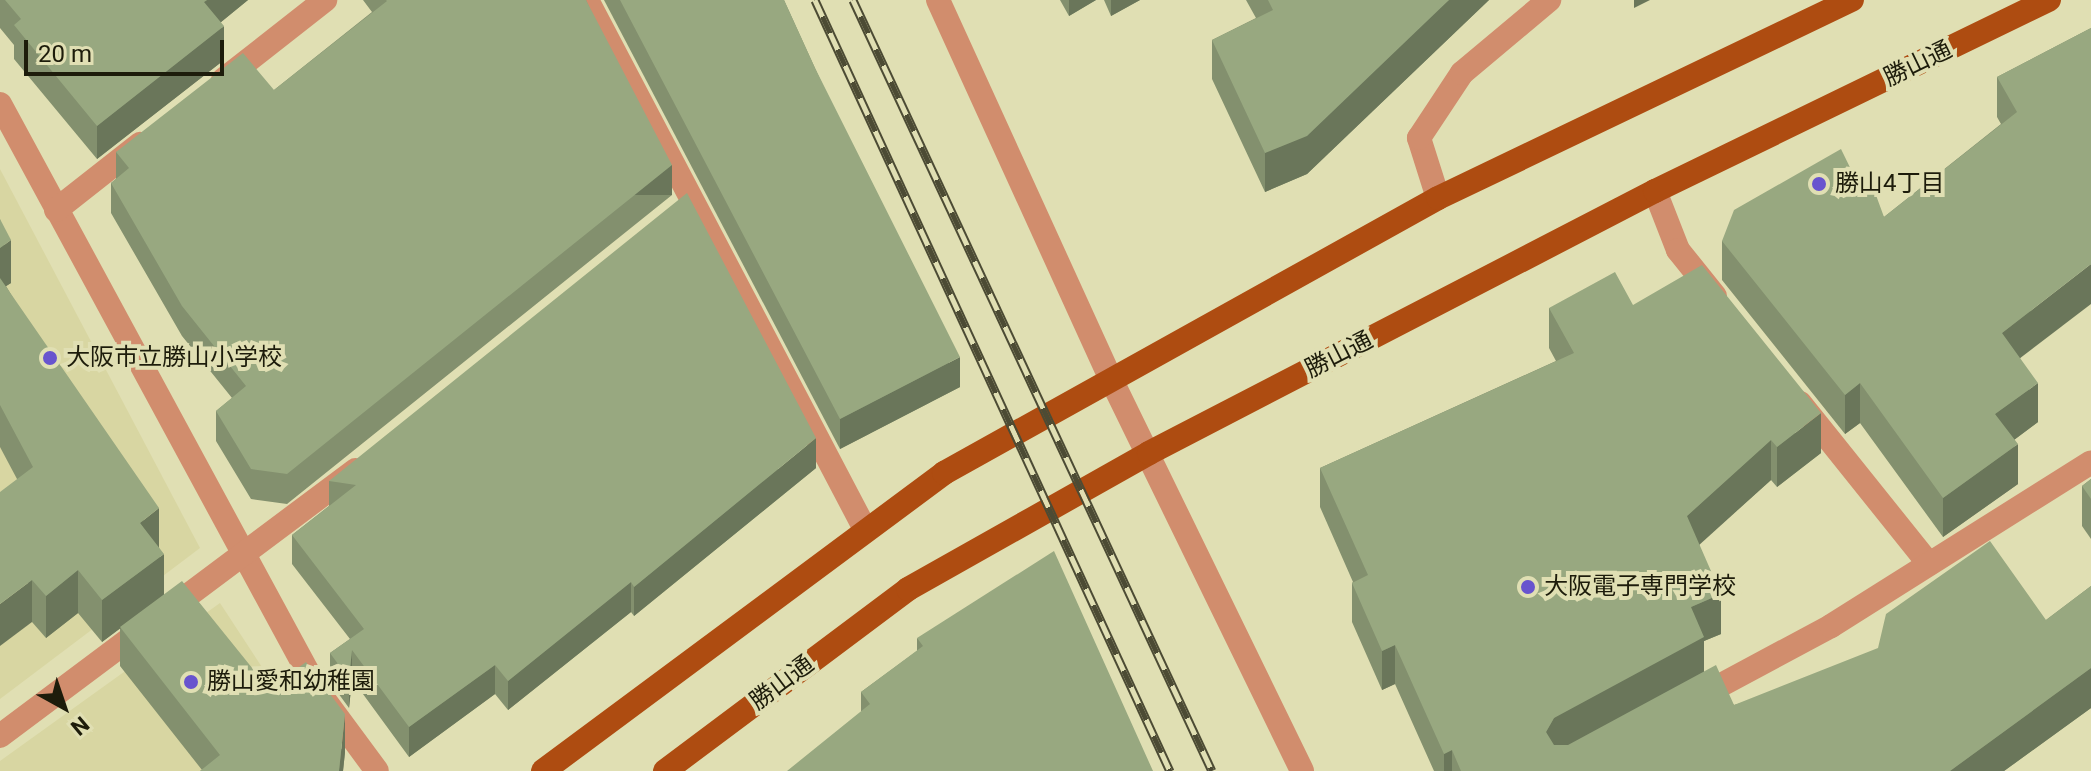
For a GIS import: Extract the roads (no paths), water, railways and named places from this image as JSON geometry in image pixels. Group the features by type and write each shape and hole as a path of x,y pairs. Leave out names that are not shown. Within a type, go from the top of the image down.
{"main road":[{"path":"543,771 944,473 1110,377 1438,198 1852,0"},
{"name":"勝山通","path":"665,771 908,589 1149,453 1655,191 2049,0"}],"street":[{"path":"203,96 325,0"},
{"path":"587,0 865,529"},
{"path":"938,0 1110,377 1302,771"},
{"path":"1438,198 1419,138 1462,73 1549,0"},
{"path":"0,104 318,691 377,771"},
{"path":"56,210 166,124"},
{"path":"1655,191 1678,250 1726,310"},
{"path":"666,220 690,200"},
{"path":"1784,383 1929,564"},
{"path":"0,736 371,458"},
{"path":"1669,713 1831,626 2091,462"}],"railway":[{"path":"815,0 1170,771"},
{"path":"853,0 1212,771"}],"place":[{"name":"勝山4丁目","path":"1819,184"},
{"name":"大阪市立勝山小学校","path":"50,358"},
{"name":"大阪電子専門学校","path":"1528,587"},
{"name":"勝山愛和幼稚園","path":"191,682"}]}
